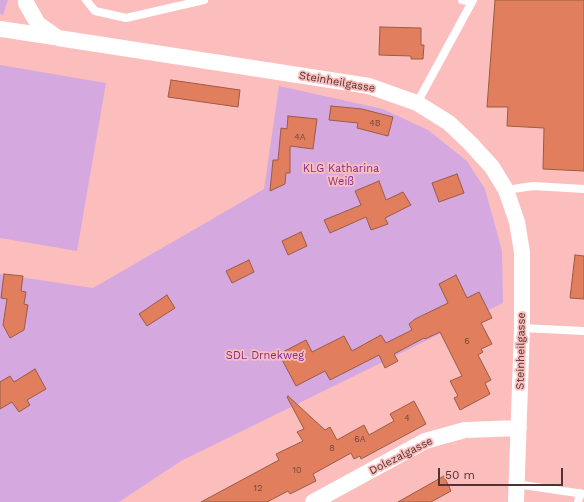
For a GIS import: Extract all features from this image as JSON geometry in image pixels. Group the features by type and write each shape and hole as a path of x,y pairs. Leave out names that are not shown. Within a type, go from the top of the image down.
{"street":[{"name":"Steinheilgasse","path":"26,0 26,3 38,24 58,38"},
{"name":"Steinheilgasse","path":"0,29 369,86 417,104 449,123 492,167 506,190 517,222 522,252 522,328 516,502"},
{"name":"Dolezalgasse","path":"313,502 425,442 465,430 519,428"}],"lane":[{"path":"86,0 95,11 126,18 204,0"},
{"path":"417,104 472,1 462,0"},
{"path":"506,190 534,186 584,189"},
{"path":"522,328 584,331"},
{"path":"516,484 582,493 578,502"}],"green space":[{"path":"0,0 8,0 3,15 0,14"},
{"path":"0,65 106,83 77,251 0,238"},
{"path":"279,86 383,109 428,130 467,161 485,189 502,251 503,303 181,461 119,502 0,502 0,274 93,288 264,189"}],"building":[{"path":"495,0 584,0 584,171 543,169 544,128 507,126 508,107 487,107"},
{"path":"380,27 421,28 421,45 424,45 423,59 411,59 411,56 379,55"},
{"path":"171,80 240,90 238,107 168,97"},
{"path":"331,106 362,109 393,117 388,136 357,128 358,123 329,120"},
{"path":"288,116 317,119 313,149 290,146 290,173 286,173 285,184 270,191 273,160 278,160 281,128 287,129"},
{"path":"457,174 464,193 439,202 432,183"},
{"path":"379,181 386,200 403,192 411,205 385,218 388,224 371,230 366,217 330,233 324,220 361,205 355,191"},
{"path":"301,232 307,246 288,255 282,241"},
{"path":"575,255 584,256 584,299 570,298"},
{"path":"249,260 254,272 232,283 226,271"},
{"path":"4,274 23,276 21,291 26,292 24,304 28,305 24,330 10,338 3,325 7,299 1,298"},
{"path":"456,275 467,298 479,292 492,318 481,323 492,344 481,349 483,352 478,355 491,380 485,383 490,394 460,410 454,398 458,396 450,381 462,376 440,332 425,339 424,338 394,354 398,361 385,368 379,355 330,380 325,371 296,386 279,354 306,340 312,352 344,336 352,351 381,335 386,343 412,330 409,324 415,319 448,303 439,284"},
{"path":"167,295 175,308 147,326 139,314"},
{"path":"35,369 46,389 27,400 30,405 19,412 12,402 0,409 0,382 10,376 14,382"},
{"path":"288,396 325,430 330,427 337,440 364,425 369,435 394,421 390,414 414,401 426,424 361,459 360,456 354,459 351,453 313,474 316,481 290,494 288,491 267,502 201,502 279,460 276,454 303,441 297,432 304,429 287,397"},
{"path":"444,476 451,491 431,502 398,502"}],"park label":[{"name":"KLG Katharina Weiß","path":"341,175"},
{"name":"SDL Drnekweg","path":"265,356"}]}
